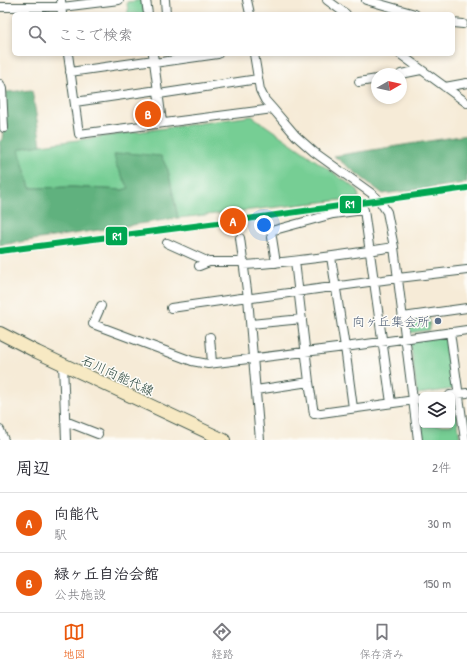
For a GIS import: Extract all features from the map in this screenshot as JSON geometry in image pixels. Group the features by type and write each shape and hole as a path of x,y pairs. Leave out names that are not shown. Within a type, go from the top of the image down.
{"main road":[{"name":"石川向能代線","path":"0,333 224,440"}],"street":[{"path":"0,6 62,7 119,0"},
{"path":"146,0 148,12"},
{"path":"164,0 166,12"},
{"path":"248,0 250,12"},
{"path":"327,0 343,12"},
{"path":"366,0 408,12"},
{"path":"455,23 463,24"},
{"path":"68,56 79,134 162,122 273,109"},
{"path":"70,72 154,59 192,56"},
{"path":"254,56 260,90 265,100 296,136 314,152 371,193 379,200 387,212 394,247 418,440"},
{"path":"405,56 421,70 467,103"},
{"path":"154,59 162,122"},
{"path":"407,73 421,70"},
{"path":"75,102 258,79"},
{"path":"358,82 371,80"},
{"path":"445,87 467,82"},
{"path":"0,84 2,89 4,128"},
{"path":"276,263 271,231 333,214 364,210 391,403"},
{"path":"240,238 251,324 260,440"},
{"path":"167,244 209,262 244,264 276,263 331,257 394,247"},
{"path":"331,257 353,408"},
{"path":"294,261 314,414 419,399"},
{"path":"199,266 209,262"},
{"path":"171,308 467,270"},
{"path":"101,306 93,324 192,361 208,364 345,348 467,330"},
{"path":"402,317 467,308"},
{"path":"251,324 302,319"},
{"path":"450,332 454,392"},
{"path":"210,337 212,363"},
{"path":"63,364 66,440"},
{"path":"256,390 309,382"},
{"path":"455,394 467,393"},
{"path":"455,398 465,440"},
{"path":"65,421 98,434"},
{"path":"0,430 4,440"}],"green space":[{"path":"143,0 145,12 128,12 127,2"},
{"path":"32,90 41,145 19,150 30,188 73,187 122,190 129,188 117,167 114,155 127,153 161,156 168,170 178,218 0,245 0,141 2,141 6,92"},
{"path":"252,116 358,190 359,198 178,218 168,170 117,167 130,188 122,190 73,187 30,188 18,150 27,147"},
{"path":"467,135 467,183 383,194 334,156"},
{"path":"429,318 430,330 410,333 408,321"},
{"path":"447,335 454,389 419,392 419,394 417,394 410,340"},
{"path":"455,397 460,440 421,440 419,428 455,428"},
{"path":"416,402 419,402 419,425"}],"transit line":[{"name":"R1","path":"0,251 233,221 467,188"}],"place":[{"name":"緑ヶ丘自治会館","path":"148,114"},
{"name":"向能代","path":"233,221"},
{"name":"向ヶ丘集会所","path":"438,321"}]}
